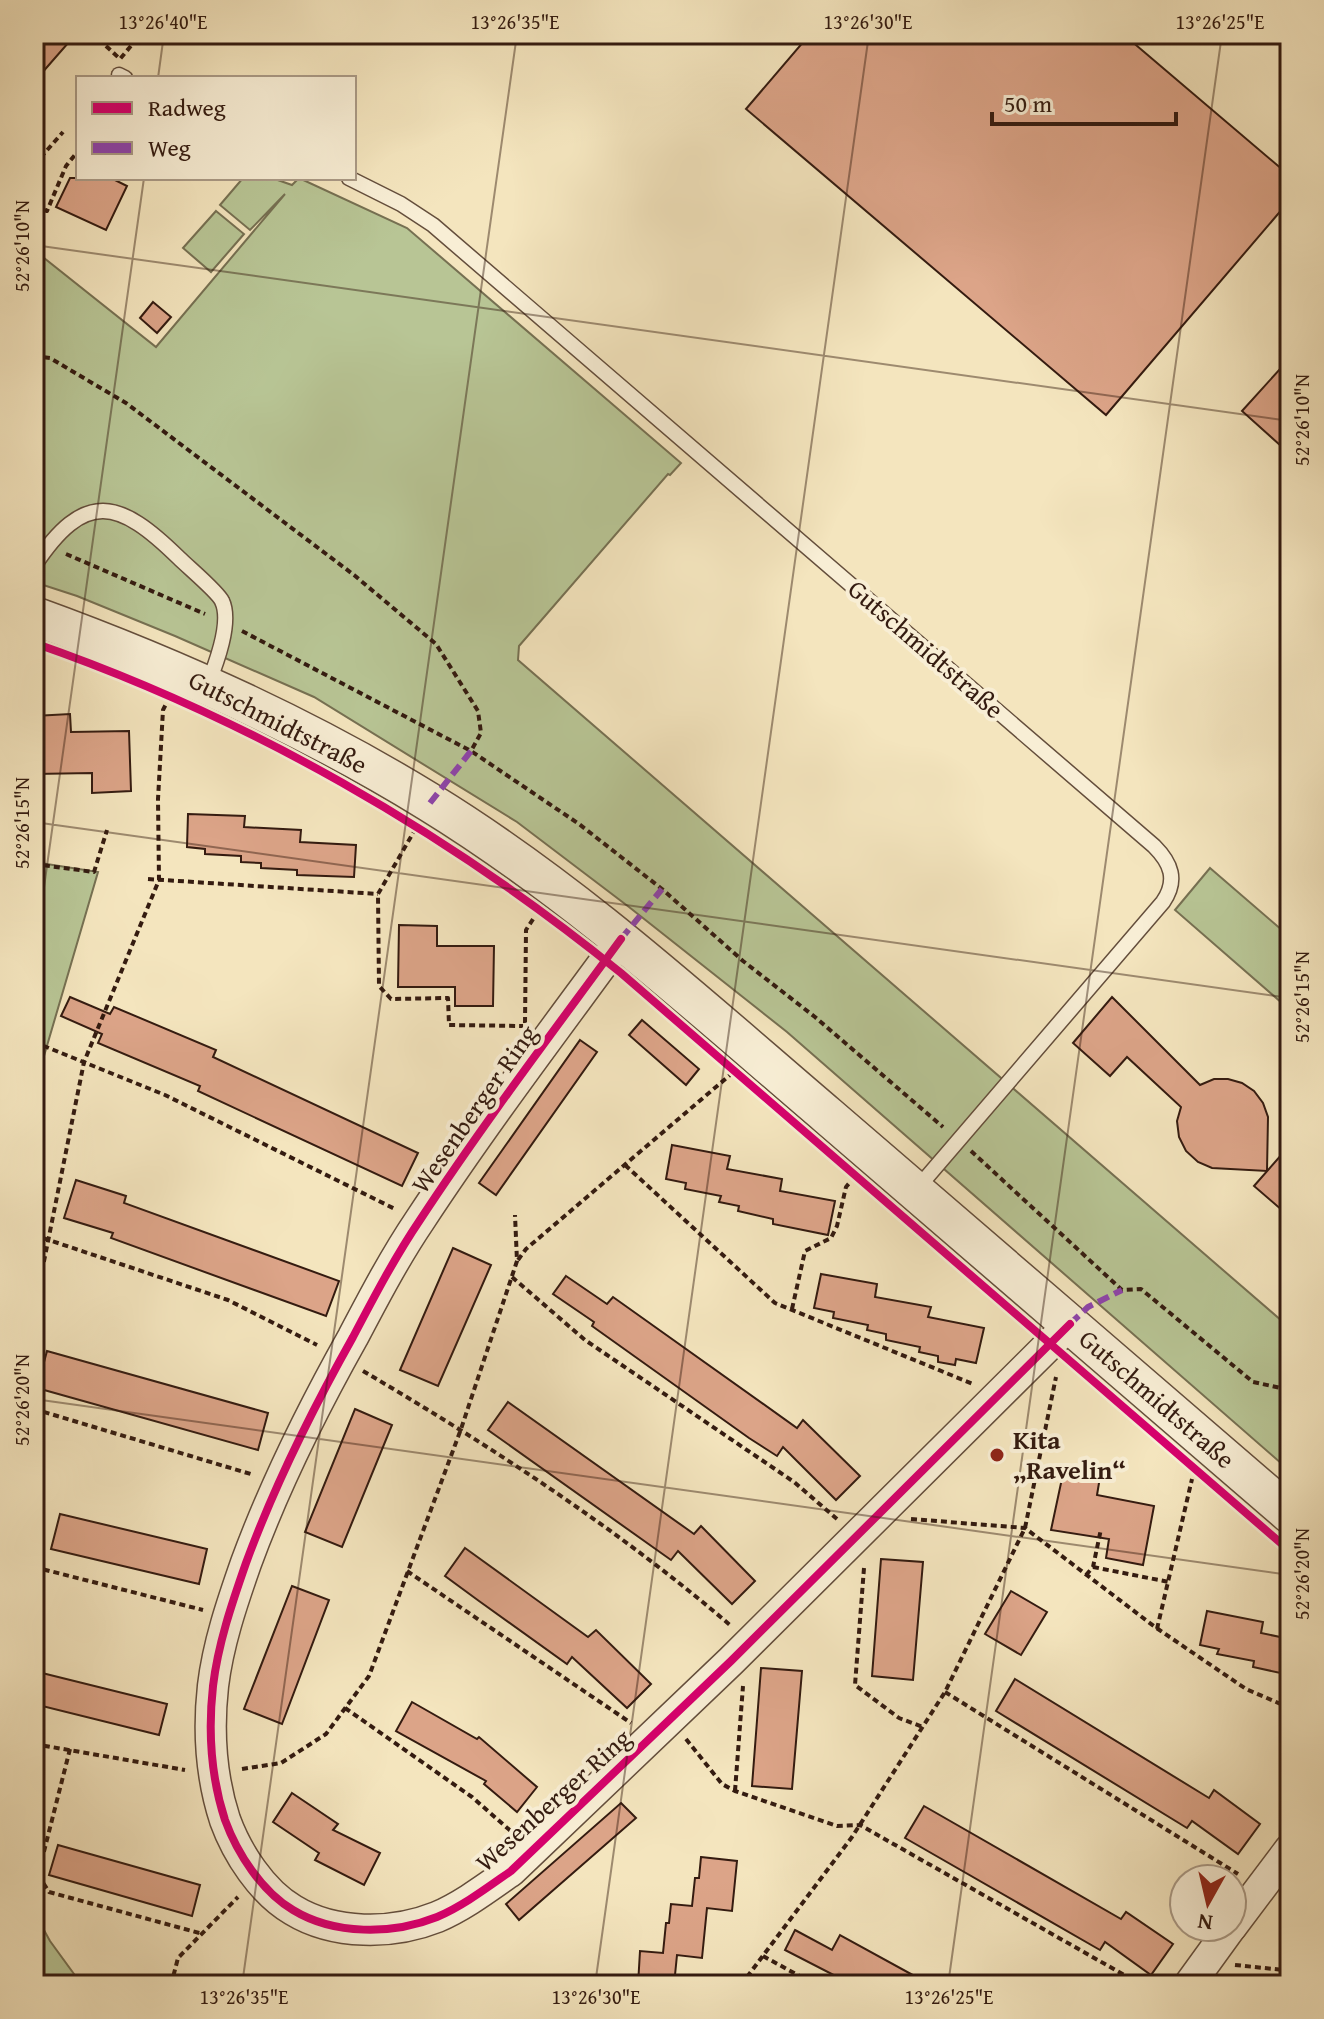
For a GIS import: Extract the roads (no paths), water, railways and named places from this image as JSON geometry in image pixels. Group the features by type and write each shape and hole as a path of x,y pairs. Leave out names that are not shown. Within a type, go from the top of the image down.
{"street":[{"name":"Gutschmidtstraße","path":"34,616 208,684 325,741 430,803 520,862 621,939 1290,1514"},
{"name":"Wesenberger Ring","path":"621,939 419,1221 341,1358 279,1482 251,1550 229,1616 213,1686 211,1740 214,1774 219,1803 231,1835 257,1877 291,1909 312,1920 344,1928 371,1930 405,1926 437,1917 511,1871 740,1651 1070,1324"},
{"path":"1248,1904 1290,1849"},
{"path":"1197,1974 1220,1943"}],"lane":[{"name":"Gutschmidtstraße","path":"353,180 401,204 433,225 1154,846 1167,861 1172,878 1167,898 915,1191"},
{"path":"34,566 47,546 86,513 107,511 131,517 157,537 222,600 225,623 218,661 208,684"}],"place":[{"name":"Kita „Ravelin“","path":"997,1455"}]}
